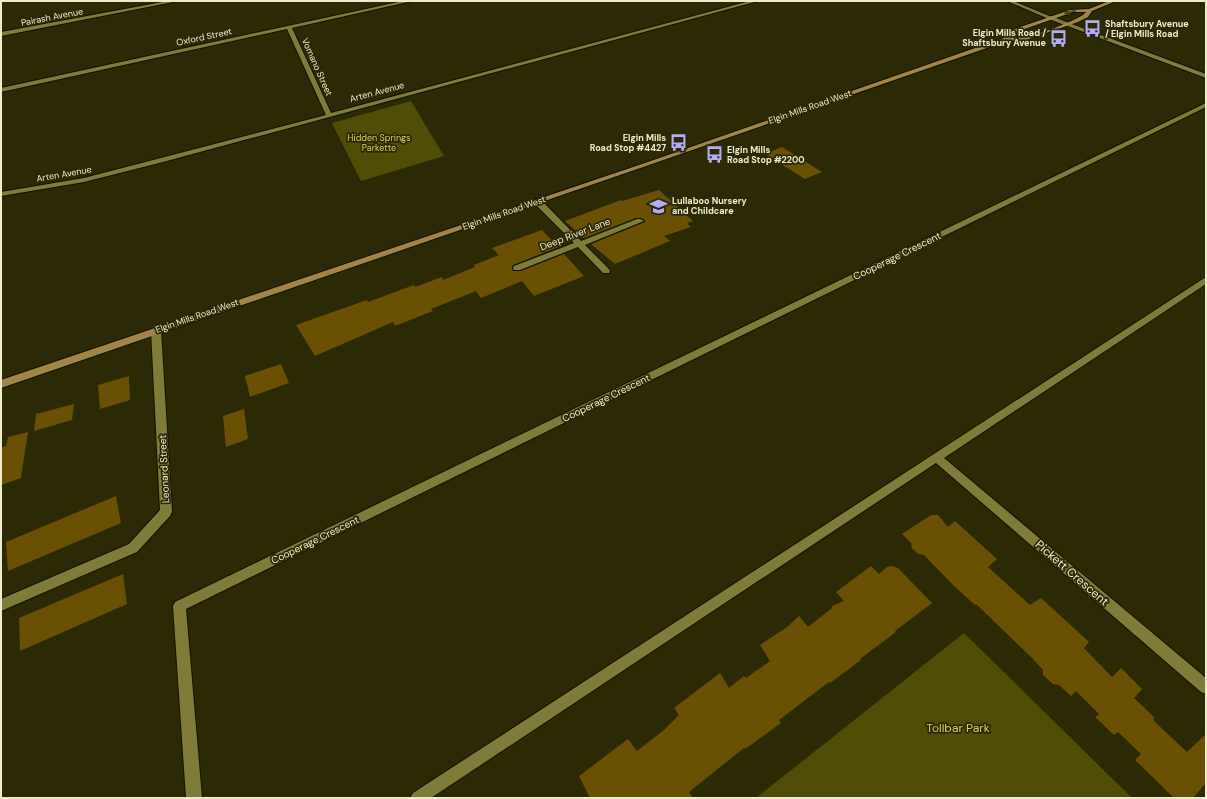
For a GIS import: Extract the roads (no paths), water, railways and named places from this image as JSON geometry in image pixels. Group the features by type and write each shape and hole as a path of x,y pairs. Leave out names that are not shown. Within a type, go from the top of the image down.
{"main road":[{"name":"Elgin Mills Road West","path":"1006,40 1008,33 1072,11 1090,10 1114,1"},
{"name":"Elgin Mills Road West","path":"1,384 1006,40 1024,39 1086,16 1090,10"}],"street":[{"name":"Pairash Avenue","path":"1,34 176,1"},
{"name":"Oxford Street","path":"1,90 410,1"},
{"name":"Arten Avenue","path":"1,194 84,180 756,1"},
{"path":"1009,1 1050,18 1206,76"},
{"name":"Vomano Street","path":"289,27 329,115"},
{"name":"Cooperage Crescent","path":"194,798 179,606 1206,105"},
{"path":"537,201 606,271"},
{"name":"Deep River Lane","path":"517,268 640,221"},
{"path":"418,798 1206,280"},
{"name":"Leonard Street","path":"1,605 133,548 166,512 156,330"},
{"name":"Pickett Crescent","path":"936,458 1206,687"}],"place":[{"name":"Shaftsbury Avenue / Elgin Mills Road","path":"1092,29"},
{"name":"Elgin Mills Road / Shaftsbury Avenue","path":"1059,38"},
{"name":"Elgin Mills Road Stop #4427","path":"679,143"},
{"name":"Elgin Mills Road Stop #2200","path":"714,155"},
{"name":"Lullaboo Nursery and Childcare","path":"659,206"}],"park label":[{"name":"Hidden Springs Parkette","path":"379,144"},
{"name":"Tollbar Park","path":"958,728"}]}
